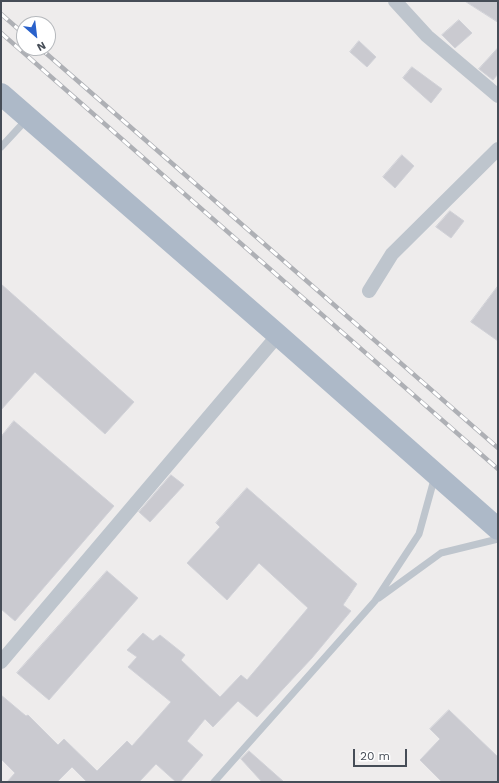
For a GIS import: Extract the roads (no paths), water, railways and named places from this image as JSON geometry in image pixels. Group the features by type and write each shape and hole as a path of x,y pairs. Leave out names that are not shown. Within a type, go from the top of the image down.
{"main road":[{"path":"1,94 498,529"}],"street":[{"path":"395,1 427,36 498,96"},
{"path":"369,291 392,254 498,149"},
{"path":"1,662 278,335"}],"lane":[{"path":"1,147 28,117"},
{"path":"214,782 375,601 419,534 435,474"},
{"path":"375,601 441,553 498,539"}],"railway":[{"path":"1,14 16,27"},
{"path":"1,33 498,469"},
{"path":"49,56 498,448"}]}
